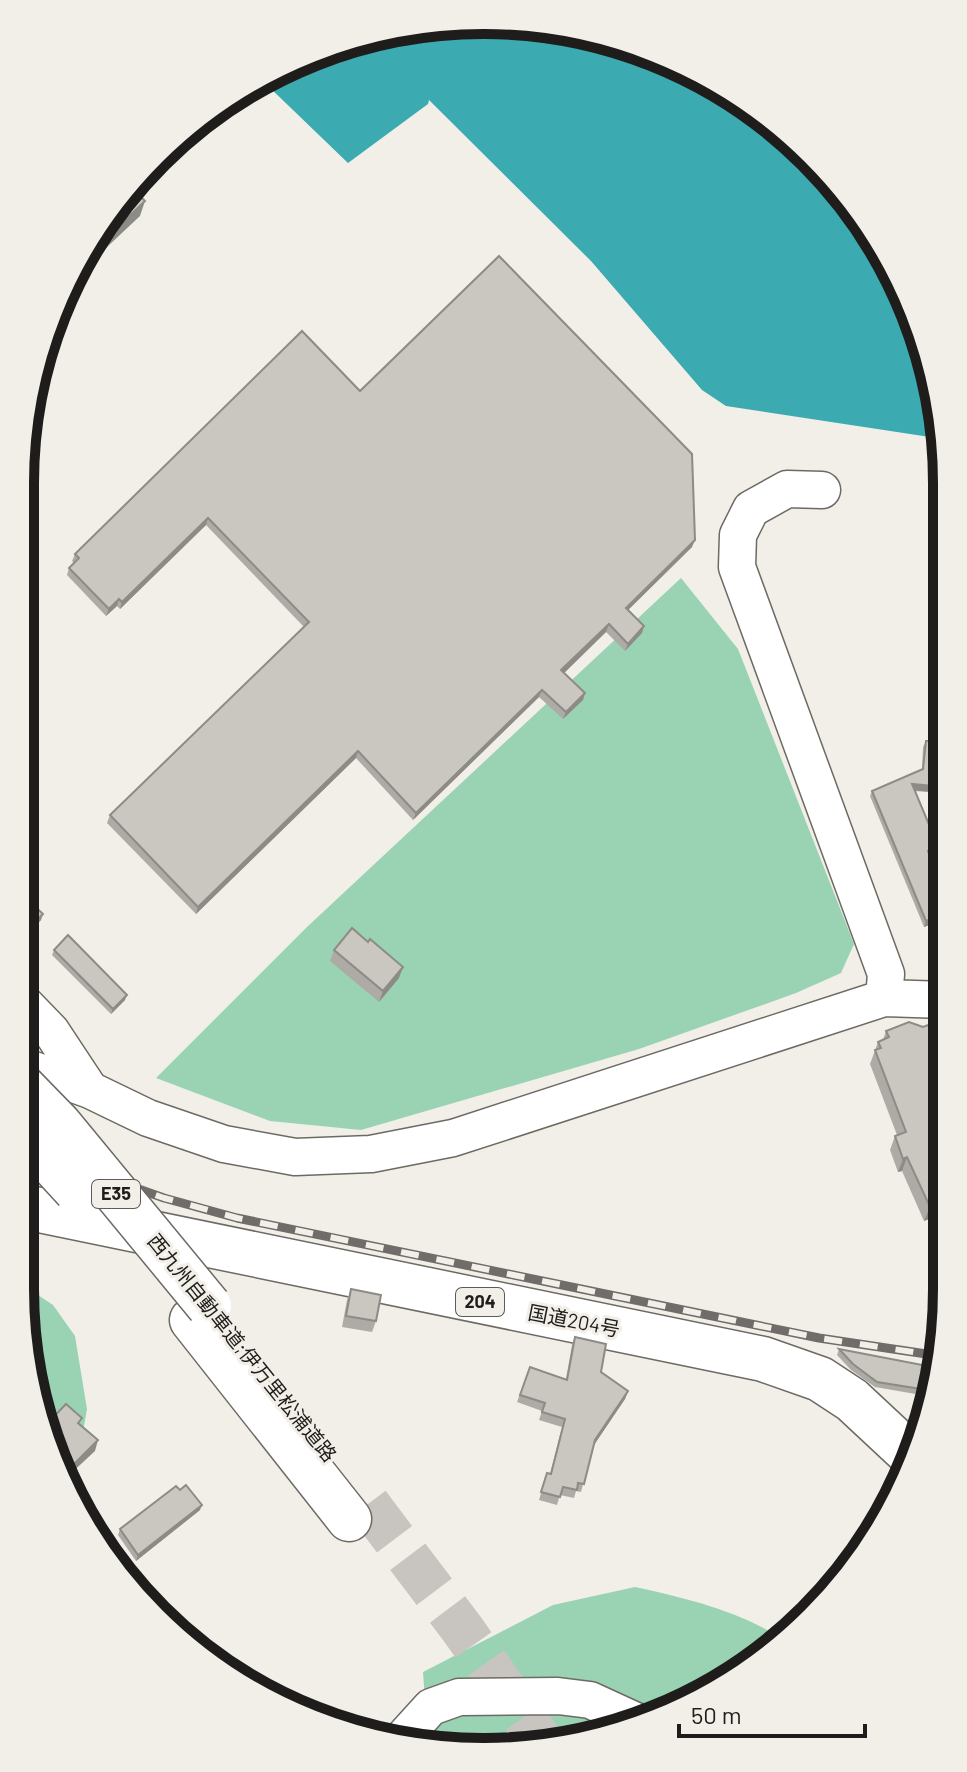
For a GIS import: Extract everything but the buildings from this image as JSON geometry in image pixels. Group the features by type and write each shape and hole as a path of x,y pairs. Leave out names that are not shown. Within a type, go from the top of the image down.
{"highway":[{"name":"西九州自動車道;伊万里松浦道路","path":"34,1098 59,1124 201,1313 358,1512"},
{"name":"西九州自動車道;伊万里松浦道路","path":"34,1126 201,1313"},
{"path":"34,1143 201,1313"},
{"name":"国道204号","path":"34,1209 763,1359 820,1379 852,1400 904,1448"}],"street":[{"path":"822,490 787,489 751,509 738,535 737,567 886,974 884,998"},
{"path":"34,1070 90,1090 148,1118 224,1144 295,1157 371,1154 453,1138 884,998 933,1000"},
{"path":"34,1013 51,1031 90,1090"},
{"path":"409,1731 431,1707 459,1697 558,1696 590,1700 624,1715"}],"green space":[{"path":"681,578 738,649 854,944 841,973 796,993 639,1049 361,1130 270,1121 156,1078 307,927"},
{"path":"34,1292 53,1305 75,1336 87,1409 73,1472 49,1405 38,1347"},
{"path":"635,1587 731,1613 772,1633 733,1662 682,1692 600,1723 513,1737 427,1734 423,1672 553,1605"}],"water":[{"path":"484,34 542,38 600,49 682,80 733,110 780,146 821,187 857,234 899,311 918,367 930,437 726,406 702,390 591,261 429,100 428,104 348,163 270,88 311,68 367,49 425,38"}],"tunnel":[{"path":"368,1504 463,1630 536,1735"}],"railway":[{"path":"34,1152 164,1198 237,1218 819,1338 928,1354"}]}
